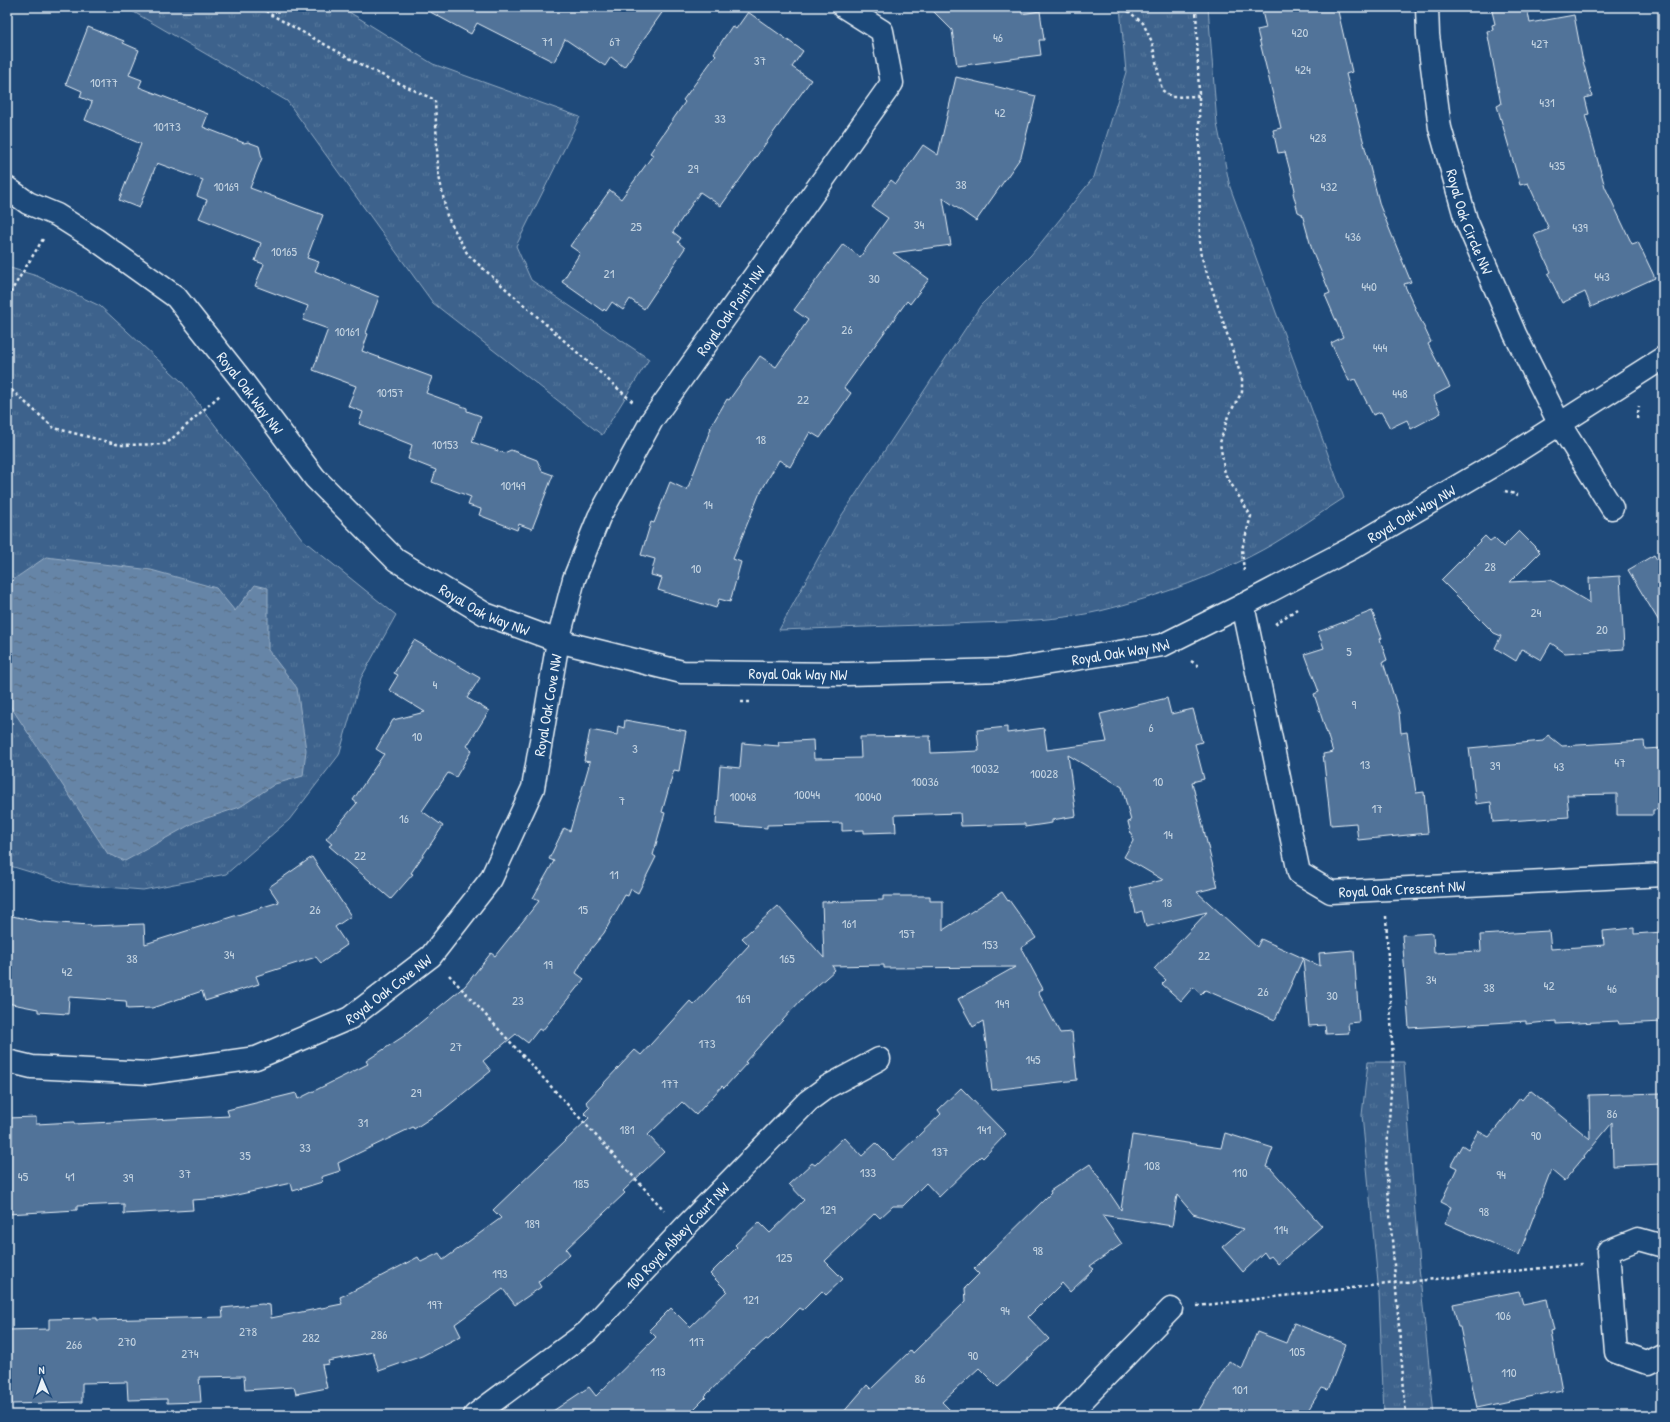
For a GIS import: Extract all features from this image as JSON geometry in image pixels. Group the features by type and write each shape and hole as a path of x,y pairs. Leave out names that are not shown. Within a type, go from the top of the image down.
{"street":[{"name":"Royal Oak Point NW","path":"558,641 574,579 599,517 652,420 892,83 882,31 844,7"},
{"name":"Royal Oak Circle NW","path":"1428,7 1428,35 1440,128 1466,220 1515,334 1559,423 1612,508"},
{"name":"Royal Oak Way NW","path":"7,188 28,203 57,215 95,239 176,297 240,378 315,478 396,560 485,614 558,641 682,672 846,674 1006,670 1163,645 1352,548 1511,455 1663,358"},
{"path":"7,209 28,203"},
{"name":"Royal Oak Crescent NW","path":"1243,605 1300,873 1332,892 1663,875"},
{"name":"Royal Oak Cove NW","path":"7,1062 32,1067 148,1073 256,1058 350,1018 431,956 491,879 533,788 558,641"},
{"name":"100 Royal Abbey Court NW","path":"476,1415 587,1332 683,1229 808,1101 827,1087 879,1058"},
{"path":"1663,1246 1638,1239 1608,1251 1616,1352 1647,1363 1663,1355"},
{"path":"1068,1415 1171,1309"}],"path":[{"path":"261,7 270,14 369,69 435,100 438,170 448,216 468,255 652,420"},
{"path":"1123,7 1143,23 1152,42 1162,90 1172,97 1199,96"},
{"path":"1196,7 1199,96 1200,252 1242,379 1242,392 1228,416 1220,443 1225,474 1251,516 1242,548 1244,565 1243,605"},
{"path":"7,298 57,215"},
{"path":"7,386 54,428 120,445 166,444 240,378"},
{"path":"1386,889 1393,1062 1386,1164 1406,1415"},
{"path":"431,956 683,1229"},
{"path":"1171,1309 1396,1283 1609,1261"}],"green space":[{"path":"125,7 341,7 433,64 580,117 516,246 531,280 649,359 602,435 433,303 287,101"},
{"path":"1120,7 1208,7 1217,124 1230,187 1344,498 1273,544 1232,565 1189,584 1145,599 1100,611 1066,617 1007,622 779,630 840,518 981,305 1031,255 1094,177 1126,72"},
{"path":"7,267 37,276 100,306 182,382 303,540 396,615 361,678 339,755 289,820 226,874 143,890 70,884 7,865"},
{"path":"1368,1062 1404,1062 1419,1267 1434,1415 1384,1415 1379,1293 1362,1115"}],"water":[{"path":"46,557 151,570 216,588 235,611 255,585 268,588 268,650 297,688 306,750 303,776 275,784 240,807 195,822 125,861 108,854 7,701 7,584"}],"building":[{"path":"421,7 666,7 624,67 611,57 605,66 565,39 554,62 477,23 471,34"},
{"path":"929,7 1021,7 1022,14 1040,11 1044,40 1039,40 1041,55 957,66 952,30"},
{"path":"1261,7 1337,7 1352,72 1346,74 1380,206 1411,282 1404,284 1431,342 1428,344 1450,387 1433,396 1441,413 1411,429 1407,420 1390,428 1381,412 1373,415 1355,379 1349,381 1331,343 1343,337 1325,295 1330,293 1312,250 1302,214 1298,212 1293,193 1295,190 1285,152 1278,153 1273,130 1281,128 1257,30 1266,28"},
{"path":"1491,7 1527,7 1530,23 1574,15 1582,57 1592,96 1585,98 1589,114 1585,115 1605,187 1632,244 1638,242 1655,278 1591,307 1585,292 1562,303 1548,274 1551,272 1534,235 1549,229 1528,183 1520,185 1497,106 1501,104 1487,31 1493,30 1492,25 1495,24"},
{"path":"748,12 803,51 792,67 811,80 721,206 700,192 673,232 681,238 678,242 685,248 644,309 630,299 623,310 612,302 606,311 604,309 603,311 562,282 580,253 570,246 610,190 621,199 653,155 650,153 685,102 683,100 716,55 714,53 732,26 736,29"},
{"path":"88,27 124,41 123,43 139,50 129,75 142,80 139,87 208,114 203,127 244,143 248,142 259,146 262,158 250,188 323,215 307,258 319,262 315,271 379,297 366,333 368,334 362,351 432,377 426,393 467,408 467,411 481,416 472,442 504,453 511,450 537,460 542,471 553,475 532,529 519,524 517,530 479,515 481,509 468,505 471,497 432,482 436,470 408,459 412,445 359,424 363,412 348,406 356,386 313,370 328,329 303,320 308,306 255,286 264,264 255,261 261,243 199,218 207,200 197,196 203,180 157,163 139,208 119,200 141,144 85,120 92,102 80,97 82,91 66,84"},
{"path":"956,77 1036,96 1021,157 976,221 943,198 951,245 893,253 929,279 910,304 907,301 844,388 851,393 820,438 810,432 790,467 779,460 759,495 733,559 741,562 730,602 719,599 716,608 658,590 662,578 651,575 655,559 641,555 651,522 654,523 670,482 687,490 710,428 727,399 729,400 760,356 776,367 808,320 794,310 843,244 860,257 888,218 872,207 891,180 896,184 923,145 938,155"},
{"path":"1519,531 1540,552 1510,582 1551,580 1590,603 1589,578 1620,576 1624,649 1565,653 1551,643 1541,660 1522,649 1516,661 1495,648 1501,636 1494,633 1441,580 1485,536 1490,541 1494,538 1503,547"},
{"path":"1654,555 1663,569 1663,628 1628,570"},
{"path":"1372,611 1382,638 1380,639 1387,660 1383,662 1399,712 1401,733 1407,732 1416,793 1424,792 1428,833 1358,840 1356,823 1331,825 1323,754 1333,752 1314,694 1319,692 1305,654 1324,648 1318,632"},
{"path":"414,640 480,678 467,698 489,711 467,746 472,750 456,777 448,773 422,811 443,826 411,873 413,874 391,899 329,846 332,844 326,839 357,803 353,800 384,754 376,749 393,720 425,712 389,690 398,675 394,673"},
{"path":"1167,698 1171,714 1193,709 1202,742 1195,744 1204,779 1192,782 1218,887 1197,892 1257,947 1261,939 1303,958 1275,1020 1205,990 1201,994 1193,987 1181,1001 1162,984 1166,980 1154,969 1207,912 1146,927 1142,911 1136,913 1130,888 1163,880 1124,857 1133,841 1128,822 1131,821 1122,787 1068,755 1076,816 1052,820 1052,823 1025,827 1025,824 961,826 960,813 895,815 896,832 864,833 864,830 842,831 842,823 767,825 767,828 716,824 720,766 740,768 742,743 779,746 778,742 813,740 814,759 861,758 860,737 930,736 931,753 979,751 977,730 1007,727 1007,733 1044,728 1047,750 1107,742 1100,714"},
{"path":"625,720 686,731 679,771 674,770 662,812 665,813 653,855 656,857 638,893 631,889 628,896 625,895 604,933 586,955 576,973 584,979 542,1031 539,1029 528,1043 516,1034 483,1061 491,1071 443,1110 414,1129 413,1127 338,1163 340,1171 321,1177 322,1182 293,1191 291,1183 223,1198 192,1200 193,1210 124,1214 124,1204 77,1206 77,1210 7,1214 7,1118 36,1117 36,1124 74,1122 74,1124 229,1116 227,1110 296,1093 298,1099 368,1064 366,1061 404,1036 465,986 491,953 495,956 539,901 533,898 554,861 549,859 564,828 570,831 590,762 584,761 590,730 617,735 618,726 624,728"},
{"path":"1548,735 1562,746 1644,741 1645,749 1663,748 1663,809 1653,810 1653,815 1617,815 1617,794 1567,795 1569,817 1493,822 1491,802 1476,804 1469,748 1543,741"},
{"path":"312,857 351,916 335,927 347,945 321,963 316,957 256,976 259,984 205,1001 202,991 152,1008 127,1009 126,1001 69,997 68,1014 38,1012 38,1009 7,1003 7,915 42,922 91,925 90,926 144,924 145,944 279,902 269,887"},
{"path":"1002,892 1036,938 1021,948 1043,989 1038,992 1060,1033 1072,1032 1077,1080 992,1090 983,1021 973,1027 958,999 1015,967 884,968 884,965 832,966 835,970 801,1000 745,1062 747,1063 724,1088 722,1086 696,1115 682,1102 648,1135 664,1152 623,1191 625,1193 566,1249 570,1254 538,1282 541,1287 515,1305 503,1289 455,1324 461,1336 422,1356 379,1371 373,1352 328,1361 329,1364 322,1365 327,1388 296,1394 294,1387 245,1390 244,1376 199,1377 201,1402 167,1403 167,1399 128,1400 127,1382 82,1383 82,1402 12,1404 11,1376 7,1376 7,1330 49,1329 49,1319 97,1318 97,1320 223,1317 222,1308 262,1304 270,1305 271,1318 342,1304 340,1297 418,1257 421,1262 439,1253 443,1260 501,1218 493,1210 589,1118 584,1113 590,1107 586,1102 635,1050 641,1055 690,1001 694,1005 749,945 742,938 778,906 824,958 822,902 883,900 883,896 930,896 930,901 943,901 943,930"},
{"path":"1634,928 1634,934 1663,932 1663,1022 1619,1024 1618,1021 1556,1024 1556,1021 1526,1024 1526,1021 1409,1028 1402,935 1433,933 1434,953 1481,951 1480,935 1549,931 1551,949 1604,945 1603,931"},
{"path":"1354,950 1359,1022 1348,1023 1349,1033 1326,1034 1325,1025 1309,1026 1303,958 1320,966 1319,953"},
{"path":"961,1088 1006,1134 983,1158 981,1156 939,1197 926,1183 903,1206 893,1206 880,1218 875,1213 825,1261 843,1279 826,1295 822,1291 803,1310 800,1308 768,1340 766,1339 754,1350 753,1349 705,1396 706,1397 688,1415 547,1415 589,1387 596,1396 656,1337 649,1330 671,1308 690,1327 727,1291 710,1274 737,1247 735,1245 759,1222 770,1233 804,1200 789,1184 812,1163 815,1165 844,1137 862,1156 876,1143 893,1160 941,1114 938,1110"},
{"path":"1530,1090 1590,1139 1589,1095 1663,1093 1663,1164 1613,1166 1612,1123 1564,1181 1551,1170 1519,1255 1445,1223 1451,1207 1441,1202 1457,1168 1451,1165 1462,1145 1468,1149 1478,1131 1489,1137 1520,1098 1522,1100"},
{"path":"1225,1133 1273,1148 1266,1167 1271,1169 1322,1226 1278,1264 1271,1256 1268,1258 1264,1252 1243,1272 1222,1247 1243,1229 1193,1214 1177,1195 1172,1226 1102,1215 1122,1244 1090,1266 1094,1269 1070,1292 1062,1283 1028,1317 1049,1339 998,1387 979,1368 942,1402 955,1415 841,1415 867,1385 871,1389 911,1350 913,1353 966,1301 965,1288 979,1274 974,1269 1051,1193 1050,1191 1090,1164 1121,1210 1132,1135 1221,1148"},
{"path":"1519,1291 1523,1304 1547,1299 1554,1331 1551,1332 1562,1390 1477,1408 1460,1327 1458,1327 1453,1304"},
{"path":"1294,1323 1346,1344 1328,1390 1322,1388 1305,1415 1196,1415 1229,1361 1242,1369 1257,1332 1286,1343"}]}
